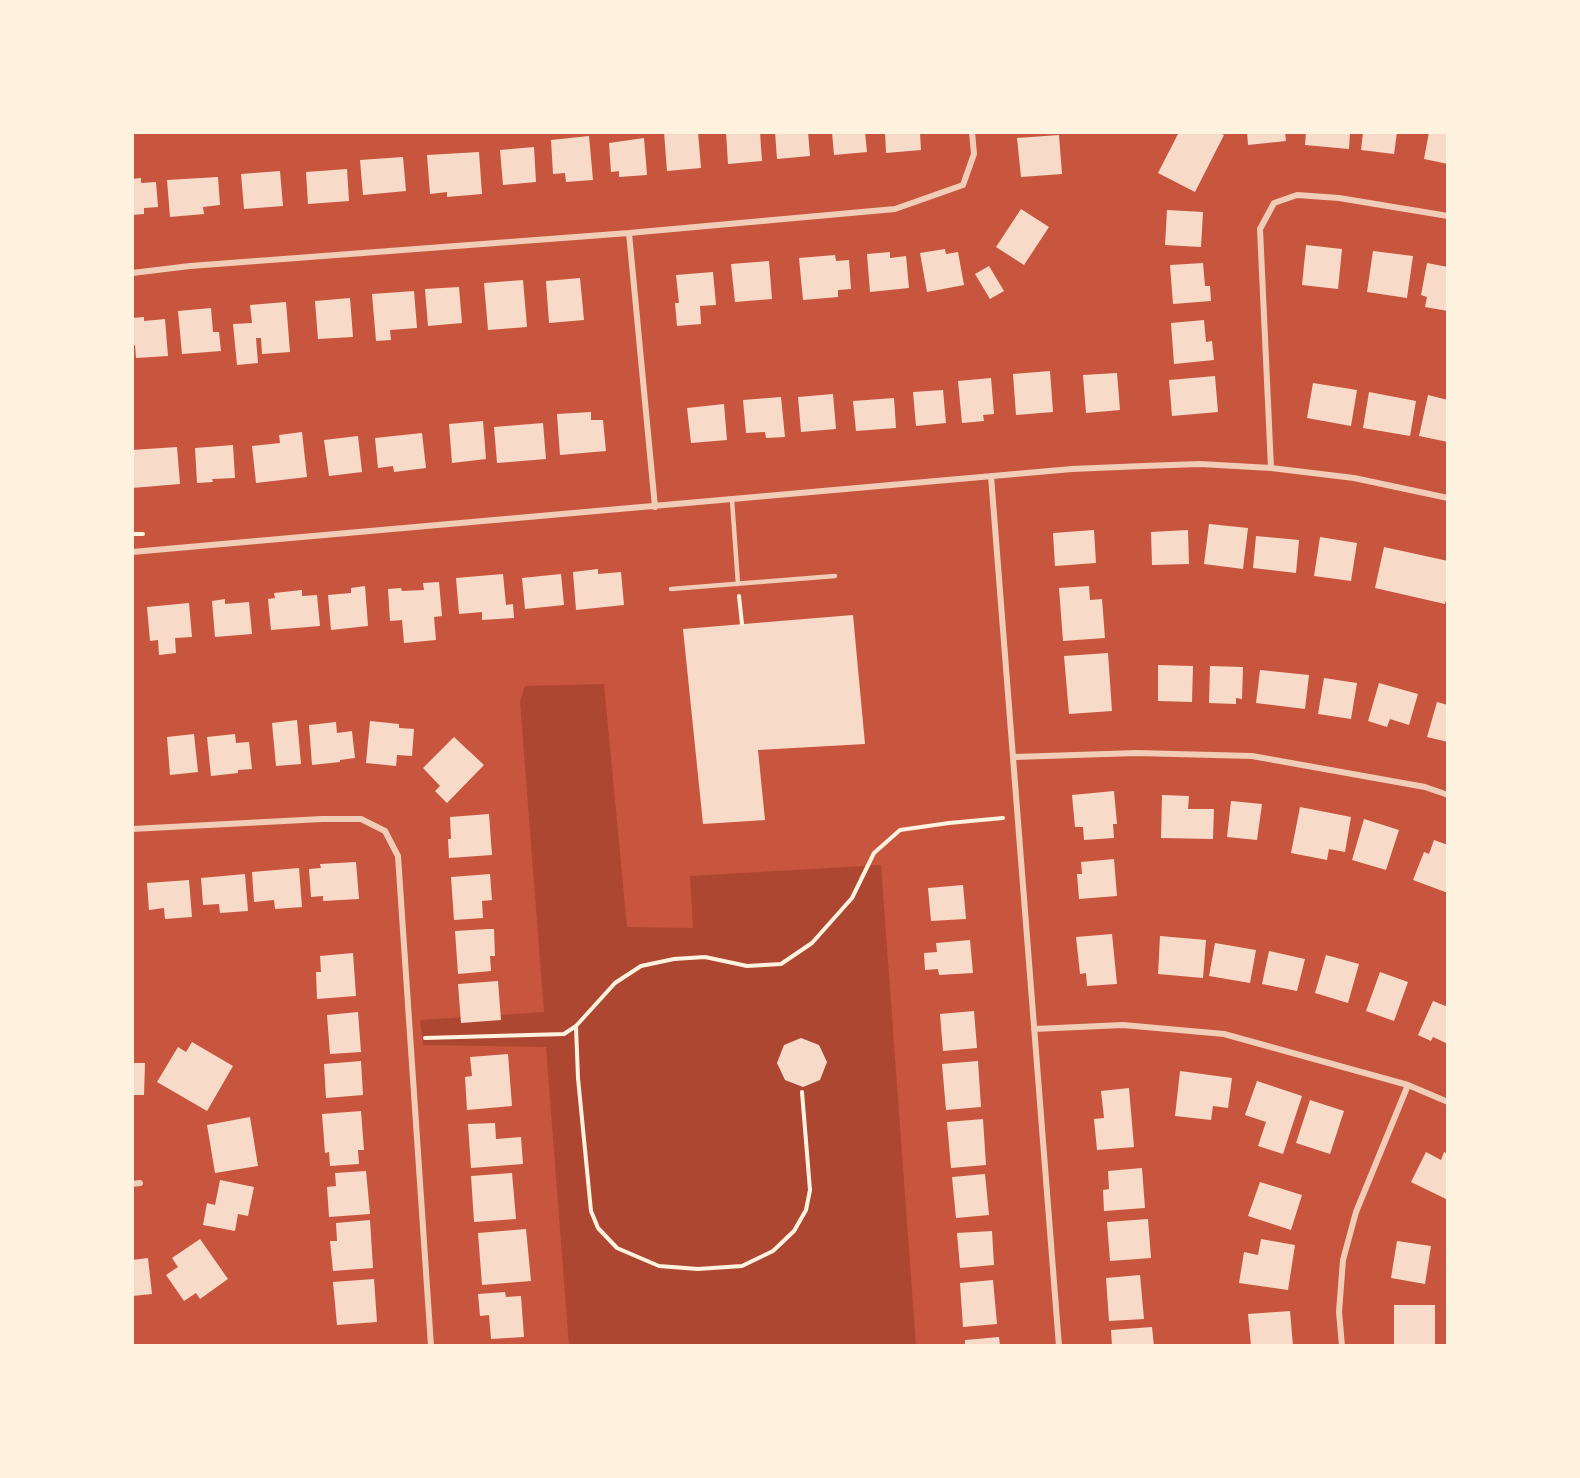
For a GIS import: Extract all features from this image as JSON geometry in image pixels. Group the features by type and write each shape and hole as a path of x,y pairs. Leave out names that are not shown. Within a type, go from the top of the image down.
{"street":[{"path":"132,273 190,266 629,233 896,209 963,185 974,154 972,132"},
{"path":"1271,468 1260,229 1274,203 1298,195 1339,198 1448,216"},
{"path":"629,233 655,507"},
{"path":"132,552 1072,469 1143,466 1200,464 1271,468 1354,478 1448,498"},
{"path":"991,476 1059,1346"},
{"path":"1014,757 1137,753 1252,756 1425,788 1448,795"},
{"path":"132,830 321,819 361,819 385,831 398,856 430,1346"},
{"path":"1034,1029 1123,1025 1224,1034 1408,1084 1448,1102"},
{"path":"1342,1346 1340,1312 1343,1260 1356,1212 1408,1084"},
{"path":"132,1184 140,1183"}],"lane":[{"path":"732,500 738,584"},
{"path":"671,589 835,576"}],"path":[{"path":"740,602 742,624"},
{"path":"409,1038 564,1034 576,1026 615,983 641,966 674,959 705,957 747,966 781,964 819,936 852,898 874,853 900,830 1018,817"},
{"path":"576,1026 578,1078 591,1211 598,1228 617,1248 659,1266 698,1269 742,1266 773,1251 794,1231 806,1210 810,1190 802,1092"}],"shaded area":[{"path":"604,684 627,927 693,928 690,876 881,865 916,1346 569,1346 546,1047 423,1045 420,1020 544,1012 520,701 525,686"}],"building":[{"path":"664,132 698,132 701,168 667,171"},
{"path":"726,132 760,132 762,161 728,164"},
{"path":"775,132 808,132 810,156 777,159"},
{"path":"832,132 865,132 867,152 834,155"},
{"path":"885,132 920,132 921,150 886,153"},
{"path":"1179,132 1218,132 1224,135 1195,192 1158,173"},
{"path":"1247,132 1285,132 1286,141 1248,145"},
{"path":"1306,132 1350,132 1349,149 1305,145"},
{"path":"1363,132 1397,132 1394,154 1361,150"},
{"path":"1429,132 1448,132 1448,164 1424,159"},
{"path":"1059,135 1062,174 1021,177 1017,138"},
{"path":"589,136 593,180 566,182 565,173 553,174 551,140"},
{"path":"644,138 647,175 619,177 619,171 611,172 609,143"},
{"path":"534,147 536,182 503,185 500,150"},
{"path":"479,152 482,194 447,197 447,192 430,194 427,155"},
{"path":"403,157 406,191 363,195 360,160"},
{"path":"347,169 349,201 308,204 306,172"},
{"path":"280,171 283,206 244,209 241,174"},
{"path":"218,177 220,205 203,207 204,214 170,217 167,180"},
{"path":"141,178 141,183 156,182 158,207 144,208 144,214 132,215 132,179"},
{"path":"1021,209 1049,227 1024,265 996,247"},
{"path":"1167,210 1203,212 1201,247 1165,245"},
{"path":"1306,245 1342,249 1338,289 1302,285"},
{"path":"945,249 946,254 958,252 964,285 927,292 920,253"},
{"path":"1373,251 1413,256 1407,298 1367,292"},
{"path":"890,252 890,258 906,256 909,288 870,292 867,254"},
{"path":"835,255 836,261 849,260 851,289 838,290 838,297 803,300 799,258"},
{"path":"769,261 772,299 735,302 731,264"},
{"path":"1203,263 1205,286 1210,286 1211,301 1173,304 1170,265"},
{"path":"1427,263 1448,267 1448,311 1425,307 1427,297 1421,295"},
{"path":"989,266 1004,291 990,299 975,274"},
{"path":"713,272 716,305 700,306 701,324 677,326 675,303 679,303 676,275"},
{"path":"580,278 584,320 549,323 546,281"},
{"path":"523,280 527,327 488,330 484,283"},
{"path":"459,287 462,323 428,326 425,289"},
{"path":"414,291 417,328 390,330 391,340 376,341 372,294"},
{"path":"350,298 353,337 318,339 315,301"},
{"path":"286,302 290,352 262,354 261,338 256,338 258,363 237,365 233,324 252,323 250,305"},
{"path":"211,308 213,332 219,332 221,351 182,354 178,311"},
{"path":"144,317 144,321 165,319 168,356 136,358 135,345 132,345 132,318"},
{"path":"1204,320 1206,342 1212,341 1214,360 1174,364 1171,323"},
{"path":"1050,371 1053,412 1016,415 1013,374"},
{"path":"1117,373 1120,410 1086,413 1083,375"},
{"path":"1215,376 1218,412 1172,416 1169,380"},
{"path":"991,378 994,414 983,415 984,421 962,423 958,381"},
{"path":"1313,383 1357,390 1351,426 1307,418"},
{"path":"943,390 946,423 916,426 913,392"},
{"path":"1369,392 1416,401 1410,436 1363,428"},
{"path":"833,394 836,429 801,432 798,397"},
{"path":"1428,395 1448,400 1448,442 1419,436"},
{"path":"781,397 785,437 766,438 765,432 746,433 743,400"},
{"path":"894,398 896,428 856,431 853,401"},
{"path":"724,404 727,440 691,443 687,408"},
{"path":"591,412 591,420 603,420 606,451 560,455 557,414"},
{"path":"483,421 486,459 452,463 449,424"},
{"path":"543,423 546,459 497,463 494,427"},
{"path":"302,432 307,477 256,483 252,446 280,443 279,435"},
{"path":"422,433 426,468 394,472 393,466 378,468 375,438"},
{"path":"358,436 362,472 329,476 324,440"},
{"path":"233,445 235,478 212,479 213,482 197,483 195,448"},
{"path":"177,447 180,484 132,488 132,450"},
{"path":"1209,524 1248,528 1243,569 1204,564"},
{"path":"1094,530 1096,563 1055,566 1053,533"},
{"path":"1188,530 1189,564 1152,565 1151,532"},
{"path":"1256,536 1299,540 1296,573 1253,568"},
{"path":"1320,537 1357,543 1351,581 1314,576"},
{"path":"1384,547 1448,561 1448,592 1445,604 1375,588"},
{"path":"598,569 598,574 621,572 624,605 576,610 573,572"},
{"path":"503,574 506,605 513,604 514,618 482,620 482,612 459,614 456,578"},
{"path":"561,574 564,605 525,609 522,578"},
{"path":"439,582 442,616 434,617 436,640 404,643 402,620 390,621 388,589 424,590 423,583"},
{"path":"365,586 368,626 331,630 328,595 351,593 351,588"},
{"path":"1089,586 1090,600 1102,599 1105,638 1063,641 1059,588"},
{"path":"302,590 302,596 317,595 320,626 271,630 268,599 275,598 274,593"},
{"path":"225,599 225,604 249,602 252,634 215,637 212,601"},
{"path":"189,603 192,637 175,638 176,653 159,655 158,640 150,641 147,607"},
{"path":"853,615 865,744 758,750 765,820 703,824 683,629"},
{"path":"1108,653 1112,711 1069,714 1064,656"},
{"path":"1158,665 1193,666 1192,702 1158,701"},
{"path":"1210,666 1243,667 1242,699 1236,698 1236,704 1209,703"},
{"path":"1260,670 1309,675 1305,709 1256,703"},
{"path":"1324,678 1357,683 1351,719 1318,714"},
{"path":"1379,683 1418,694 1409,725 1390,719 1387,727 1368,721"},
{"path":"1437,702 1448,705 1448,742 1427,737"},
{"path":"297,720 301,764 276,766 272,723"},
{"path":"370,721 399,724 399,728 414,729 412,756 397,755 396,766 366,763"},
{"path":"336,722 337,733 352,731 355,758 312,765 309,725"},
{"path":"194,734 198,772 170,775 167,737"},
{"path":"235,734 236,743 249,742 252,769 211,776 207,737"},
{"path":"454,737 484,765 447,803 435,791 440,786 423,768"},
{"path":"1114,791 1117,824 1113,824 1114,838 1084,840 1083,827 1075,827 1072,795"},
{"path":"1162,795 1189,796 1188,809 1214,809 1213,839 1161,838"},
{"path":"1231,801 1262,804 1257,840 1227,837"},
{"path":"1300,807 1351,817 1345,852 1329,849 1327,860 1291,853"},
{"path":"489,814 492,855 449,858 450,817"},
{"path":"1364,819 1399,830 1386,870 1352,860"},
{"path":"1434,840 1448,845 1446,861 1448,862 1448,893 1413,880 1424,852 1429,854"},
{"path":"1114,859 1117,896 1079,899 1077,874 1082,874 1081,862"},
{"path":"356,862 359,899 323,901 323,896 311,897 309,869 321,868 320,864"},
{"path":"299,868 302,907 275,909 274,900 254,902 252,872"},
{"path":"245,874 248,911 220,913 219,904 203,905 201,878"},
{"path":"490,874 492,900 482,901 483,918 454,920 451,877"},
{"path":"189,880 192,917 165,919 164,908 149,910 147,883"},
{"path":"963,885 966,919 931,921 928,888"},
{"path":"494,929 495,956 490,956 491,971 458,974 455,931"},
{"path":"1112,934 1117,984 1087,986 1086,973 1080,974 1076,937"},
{"path":"1160,936 1206,940 1203,978 1158,974"},
{"path":"970,940 973,973 939,975 938,969 925,970 924,953 937,952 936,943"},
{"path":"1215,943 1256,950 1250,983 1209,976"},
{"path":"1269,951 1305,959 1297,991 1262,984"},
{"path":"353,953 356,996 317,999 316,972 321,972 320,956"},
{"path":"1326,955 1359,964 1348,1003 1315,993"},
{"path":"1380,972 1408,982 1394,1021 1366,1011"},
{"path":"498,981 501,1020 461,1023 458,984"},
{"path":"1433,1001 1448,1007 1448,1044 1433,1037 1431,1041 1418,1035"},
{"path":"974,1011 977,1048 943,1051 940,1014"},
{"path":"358,1012 361,1052 330,1054 327,1015"},
{"path":"801,1038 819,1045 827,1062 820,1080 803,1087 785,1080 777,1063 784,1045"},
{"path":"192,1042 233,1066 207,1111 157,1082 178,1047 186,1052"},
{"path":"508,1054 512,1106 467,1110 465,1077 472,1076 470,1057"},
{"path":"361,1061 363,1095 326,1098 324,1064"},
{"path":"978,1061 981,1107 946,1110 942,1064"},
{"path":"132,1063 145,1063 144,1095 132,1095"},
{"path":"1180,1071 1232,1078 1228,1108 1213,1106 1211,1120 1175,1116"},
{"path":"1257,1081 1302,1096 1283,1154 1258,1146 1266,1122 1245,1115"},
{"path":"1129,1088 1134,1147 1097,1150 1094,1119 1104,1118 1101,1091"},
{"path":"1310,1100 1344,1111 1330,1154 1296,1143"},
{"path":"361,1111 364,1150 358,1150 359,1164 330,1166 329,1152 325,1153 322,1114"},
{"path":"250,1117 258,1166 215,1173 207,1125"},
{"path":"983,1119 986,1165 951,1168 947,1122"},
{"path":"495,1123 496,1139 521,1137 523,1164 471,1168 468,1124"},
{"path":"1426,1152 1441,1160 1444,1152 1448,1154 1448,1200 1411,1182"},
{"path":"1142,1168 1145,1208 1104,1211 1103,1190 1109,1189 1108,1171"},
{"path":"366,1171 370,1214 329,1217 327,1187 336,1186 335,1173"},
{"path":"512,1173 516,1219 474,1222 471,1176"},
{"path":"985,1174 989,1215 956,1218 952,1177"},
{"path":"220,1180 254,1187 248,1216 238,1214 235,1231 203,1225 207,1203 215,1205"},
{"path":"1260,1182 1302,1195 1291,1230 1248,1216"},
{"path":"1148,1219 1151,1258 1110,1261 1107,1222"},
{"path":"370,1220 373,1268 333,1271 330,1241 337,1241 336,1223"},
{"path":"526,1229 531,1281 482,1285 478,1233"},
{"path":"992,1231 994,1265 960,1268 957,1233"},
{"path":"200,1239 228,1279 200,1299 196,1293 184,1301 166,1275 178,1267 172,1258"},
{"path":"1261,1239 1295,1245 1288,1290 1239,1283 1244,1252 1258,1255"},
{"path":"1397,1241 1431,1246 1425,1284 1391,1278"},
{"path":"148,1258 152,1294 132,1296 132,1260"},
{"path":"1140,1275 1144,1319 1109,1321 1106,1278"},
{"path":"374,1279 377,1322 337,1325 333,1282"},
{"path":"993,1280 997,1324 963,1327 960,1283"},
{"path":"505,1292 506,1297 521,1296 524,1337 491,1339 489,1315 480,1316 478,1294"},
{"path":"1394,1305 1435,1305 1435,1344 1394,1344"},
{"path":"1290,1311 1293,1346 1251,1346 1248,1314"},
{"path":"1152,1327 1154,1346 1112,1346 1111,1330"},
{"path":"999,1337 1000,1346 965,1346 965,1340"}]}
